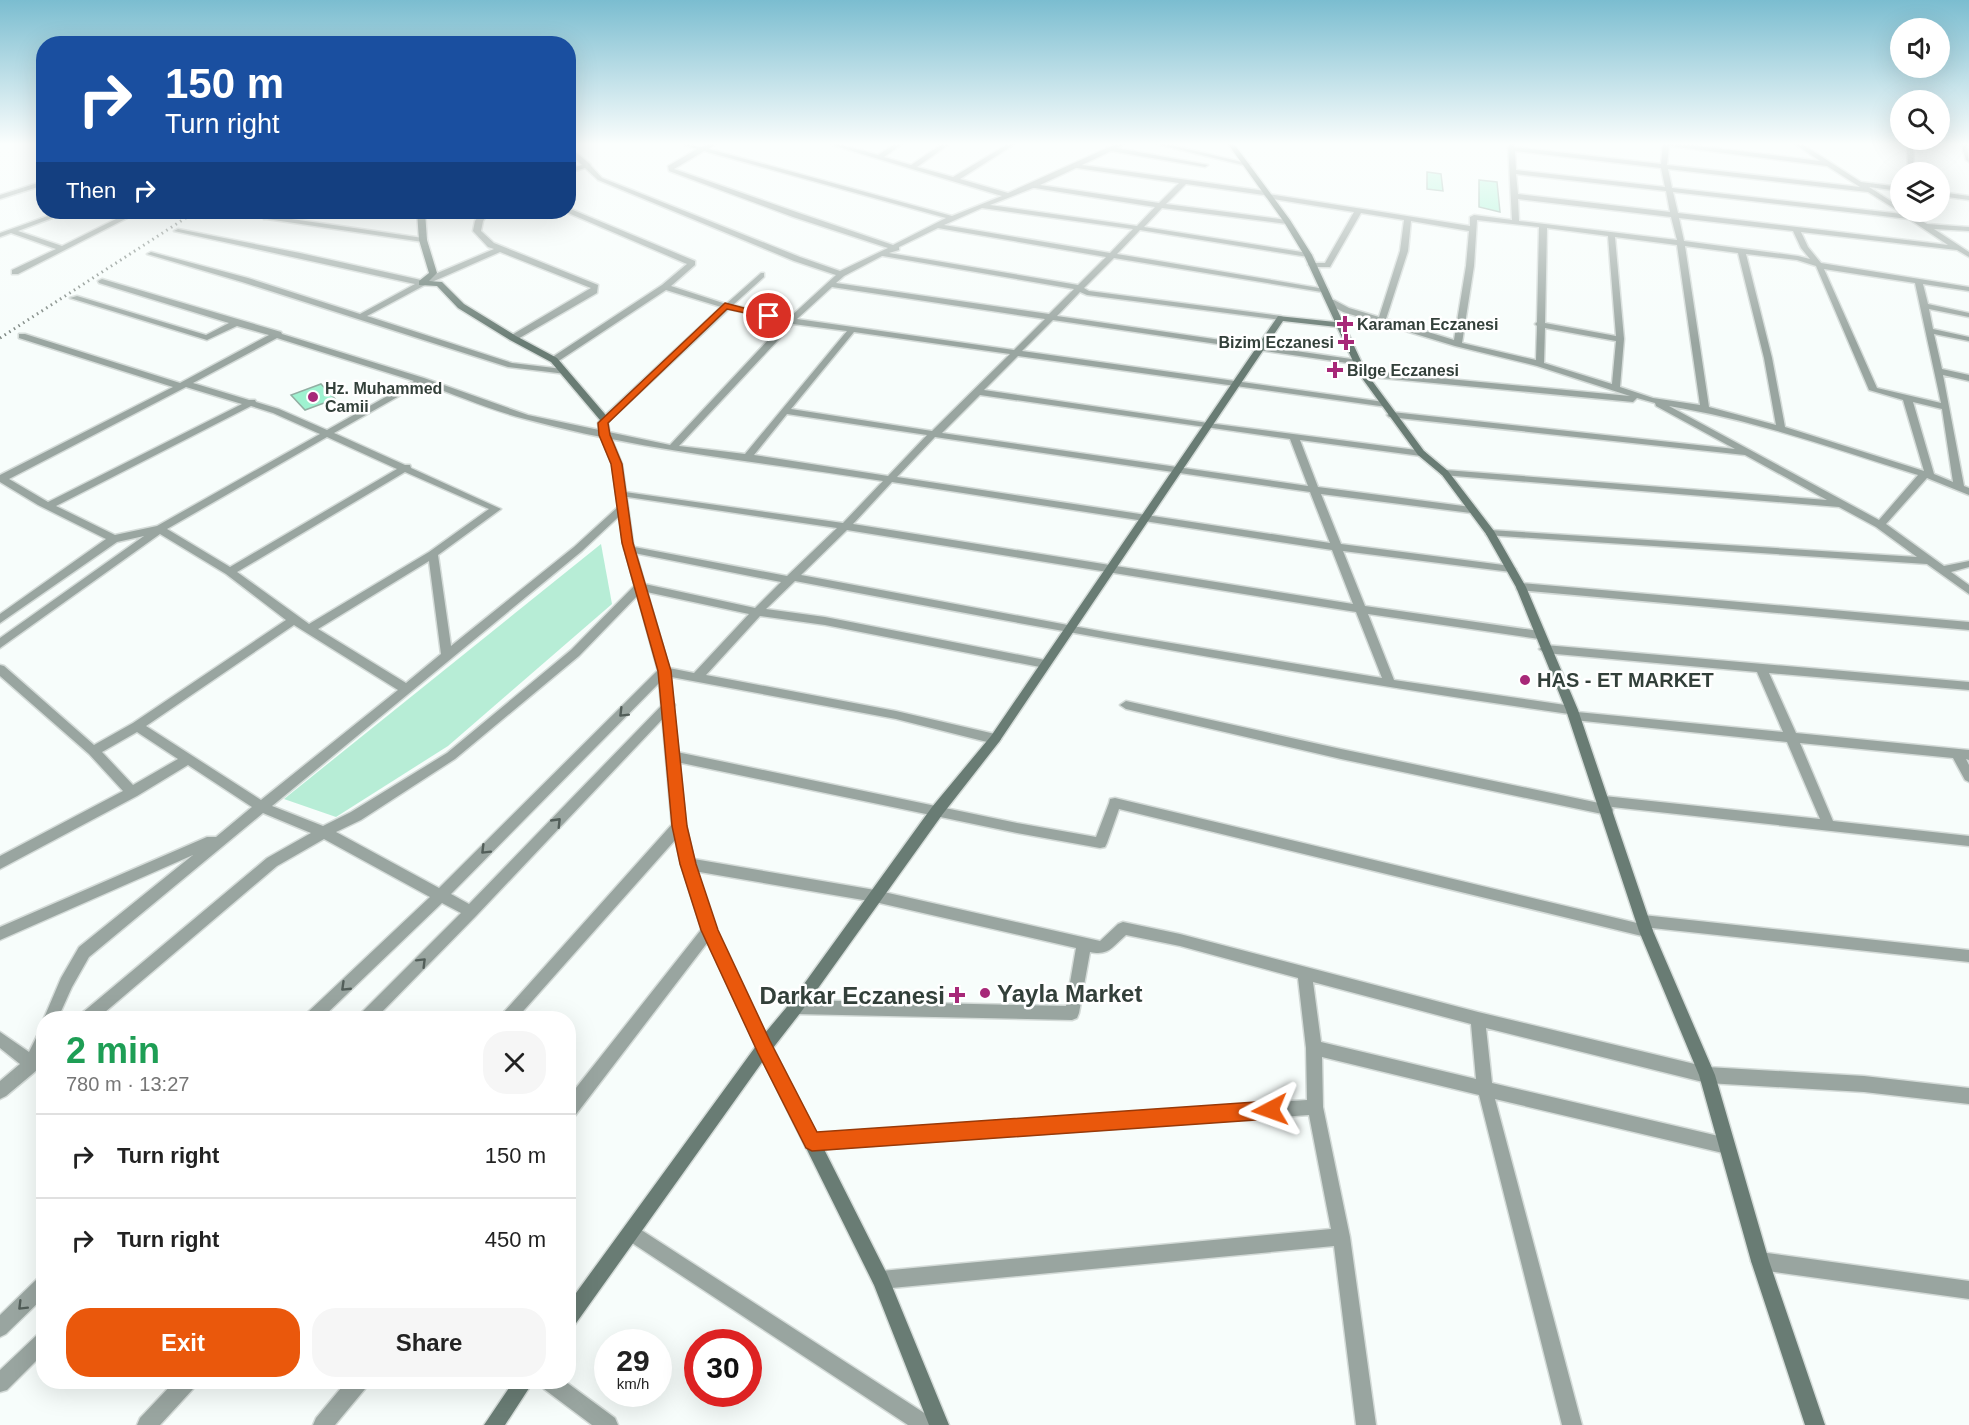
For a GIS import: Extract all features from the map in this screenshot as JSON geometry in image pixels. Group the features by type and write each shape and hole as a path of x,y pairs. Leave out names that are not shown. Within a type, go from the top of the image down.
{"street":[{"path":"678,210 797,259 842,274"},
{"path":"784,210 896,248"},
{"path":"925,210 952,218"},
{"path":"672,448 791,321 829,284 842,274 968,210"},
{"path":"1011,210 1139,228 1327,265 1359,210"},
{"path":"697,677 757,612 844,527 888,479 979,392 1015,352 1157,210"},
{"path":"1197,210 1287,222"},
{"path":"1278,210 1310,260 1342,325 1360,369 1421,453 1445,473 1490,533 1521,587 1573,713 1606,806 1644,926 1707,1075 1760,1261 1815,1425"},
{"path":"1362,210 1472,229"},
{"path":"1515,210 1516,222"},
{"path":"1630,210 1957,248"},
{"path":"1673,210 1681,244 1705,409"},
{"path":"1850,210 1890,215"},
{"path":"554,360 665,286 692,263 576,213"},
{"path":"1458,344 1470,266 1474,216 1798,258 1819,265 1969,289"},
{"path":"0,235 44,219"},
{"path":"15,272 121,219"},
{"path":"281,219 423,240"},
{"path":"422,219 423,240 433,273 422,283"},
{"path":"480,219 477,231 491,244 595,287 594,291 513,338"},
{"path":"1382,319 1404,251 1408,219"},
{"path":"1918,222 1969,255"},
{"path":"938,226 1112,255 1328,296 1346,310 1382,319 1458,344 1540,364 1616,387 1651,400 1880,525 1969,590"},
{"path":"1540,364 1539,324 1543,226"},
{"path":"1923,226 1969,228"},
{"path":"1796,229 1805,248 1819,265 1873,390 1946,407"},
{"path":"11,231 62,248"},
{"path":"178,231 300,255 422,283 439,284 461,306 554,360 605,420"},
{"path":"1611,234 1620,339 1616,387"},
{"path":"362,316 422,283 501,249"},
{"path":"1742,252 1768,358 1781,429"},
{"path":"151,254 362,316 511,365 563,372"},
{"path":"882,254 1079,288 1087,293 1342,325"},
{"path":"761,275 725,306 605,420 604,435 617,464 629,549 664,671 679,826 688,864 710,930 764,1047 881,1280 939,1425"},
{"path":"102,281 278,334 526,417 604,435 672,448 747,457 1337,548 1511,569"},
{"path":"1919,282 1939,371 1959,487"},
{"path":"829,284 1262,349 1360,369 1651,400 1705,409 1781,429 1927,476 1969,492"},
{"path":"665,286 725,306 791,321 1015,352 1388,410 1748,454"},
{"path":"74,298 207,338 238,322"},
{"path":"1925,306 1969,315"},
{"path":"576,1309 937,811 995,739 1281,318"},
{"path":"1539,324 1620,339"},
{"path":"747,457 853,329"},
{"path":"1928,330 1969,339"},
{"path":"2,479 278,334"},
{"path":"22,336 182,385 252,402 407,467 496,508 433,554 310,629"},
{"path":"1939,371 1969,378"},
{"path":"0,644 160,529 421,380"},
{"path":"979,392 1294,438 1421,453"},
{"path":"1907,398 1927,476"},
{"path":"48,506 252,402"},
{"path":"786,411 1315,490 1471,510"},
{"path":"1294,438 1390,684"},
{"path":"230,572 407,467"},
{"path":"1445,473 1841,504"},
{"path":"1880,525 1927,476"},
{"path":"2,479 48,506 114,539"},
{"path":"621,493 751,511 1360,610 1539,635"},
{"path":"54,1011 66,983 84,952 578,549 623,508"},
{"path":"0,619 114,539 160,529 230,572 294,620 406,689"},
{"path":"1490,533 1930,561"},
{"path":"629,549 1068,629 1573,713 1793,738 1963,754 1969,777"},
{"path":"433,554 447,656"},
{"path":"1943,570 1969,564"},
{"path":"640,587 757,612 825,621 1045,664"},
{"path":"95,1011 272,862 323,832 356,816 450,756 575,653 640,587"},
{"path":"1521,587 1969,626"},
{"path":"0,604 12,610"},
{"path":"93,751 137,726 294,620"},
{"path":"1545,649 1969,686"},
{"path":"0,669 93,751 132,792"},
{"path":"1762,669 1829,826"},
{"path":"664,671 896,715 995,739"},
{"path":"319,1011 440,896 664,671"},
{"path":"373,1011 669,705"},
{"path":"1126,705 1341,754 1606,806 1969,841"},
{"path":"137,726 262,807 323,832 471,912"},
{"path":"672,756 1100,843 1115,803 1644,926 1969,956"},
{"path":"0,863 187,760"},
{"path":"514,1011 679,826"},
{"path":"0,934 227,835"},
{"path":"688,864 875,896 1102,948 1123,928 1180,940 1478,1019 1707,1075 1864,1084 1969,1096"},
{"path":"576,1102 710,930"},
{"path":"796,1007 1072,1013 1084,944"},
{"path":"1305,974 1314,1048 1315,1107 1341,1237 1366,1425"},
{"path":"1478,1019 1485,1089 1572,1425"},
{"path":"0,1039 36,1059"},
{"path":"1314,1048 1728,1146"},
{"path":"0,1091 36,1062"},
{"path":"812,1142 1315,1107"},
{"path":"632,1233 925,1425"},
{"path":"881,1280 1341,1237"},
{"path":"1760,1261 1969,1290"},
{"path":"0,1328 36,1292"},
{"path":"0,1383 36,1348"},
{"path":"147,1425 180,1389"},
{"path":"323,1425 352,1389"},
{"path":"494,1425 519,1389"},
{"path":"560,1389 608,1425"}],"green space":[{"path":"601,544 612,604 448,746 336,817 284,799"}],"building":[{"name":"Hz. Muhammed Camii","path":"321,384 335,399 305,410 291,395"}],"railway":[{"path":"0,338 184,219"}],"place":[{"name":"Karaman Eczanesi","path":"1345,324"},
{"name":"Bizim Eczanesi","path":"1346,342"},
{"name":"Bilge Eczanesi","path":"1335,370"},
{"name":"Hz. Muhammed Camii","path":"313,397"},
{"name":"HAS - ET MARKET","path":"1525,680"},
{"name":"Yayla Market","path":"985,993"},
{"name":"Darkar Eczanesi","path":"957,995"}],"route":[{"path":"769,316 725,306 603,423 604,435 617,464 628,543 664,671 679,826 688,864 710,930 764,1047 812,1142 1270,1110"}]}
